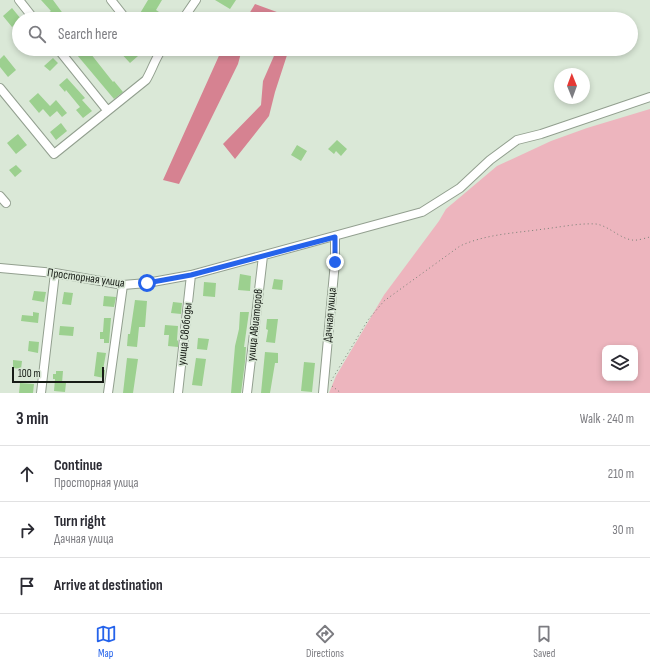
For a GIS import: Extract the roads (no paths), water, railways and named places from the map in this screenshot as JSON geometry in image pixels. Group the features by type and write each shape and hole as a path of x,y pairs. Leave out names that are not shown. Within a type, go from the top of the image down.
{"street":[{"path":"19,0 28,12"},
{"path":"111,0 120,12"},
{"path":"188,12 196,0"},
{"path":"64,56 107,110"},
{"path":"0,88 54,154 146,80 157,56"},
{"name":"Просторная улица","path":"0,268 55,273 123,285 147,283 191,275 335,237 422,212 460,188 490,160 517,140 541,134 650,97"},
{"path":"0,196 6,203"},
{"name":"Дачная улица","path":"323,393 335,262 335,237"},
{"name":"улица Авиаторов","path":"247,393 263,256"},
{"path":"41,393 55,273"},
{"name":"улица Свободы","path":"178,393 191,275"},
{"path":"108,393 123,285"}]}
